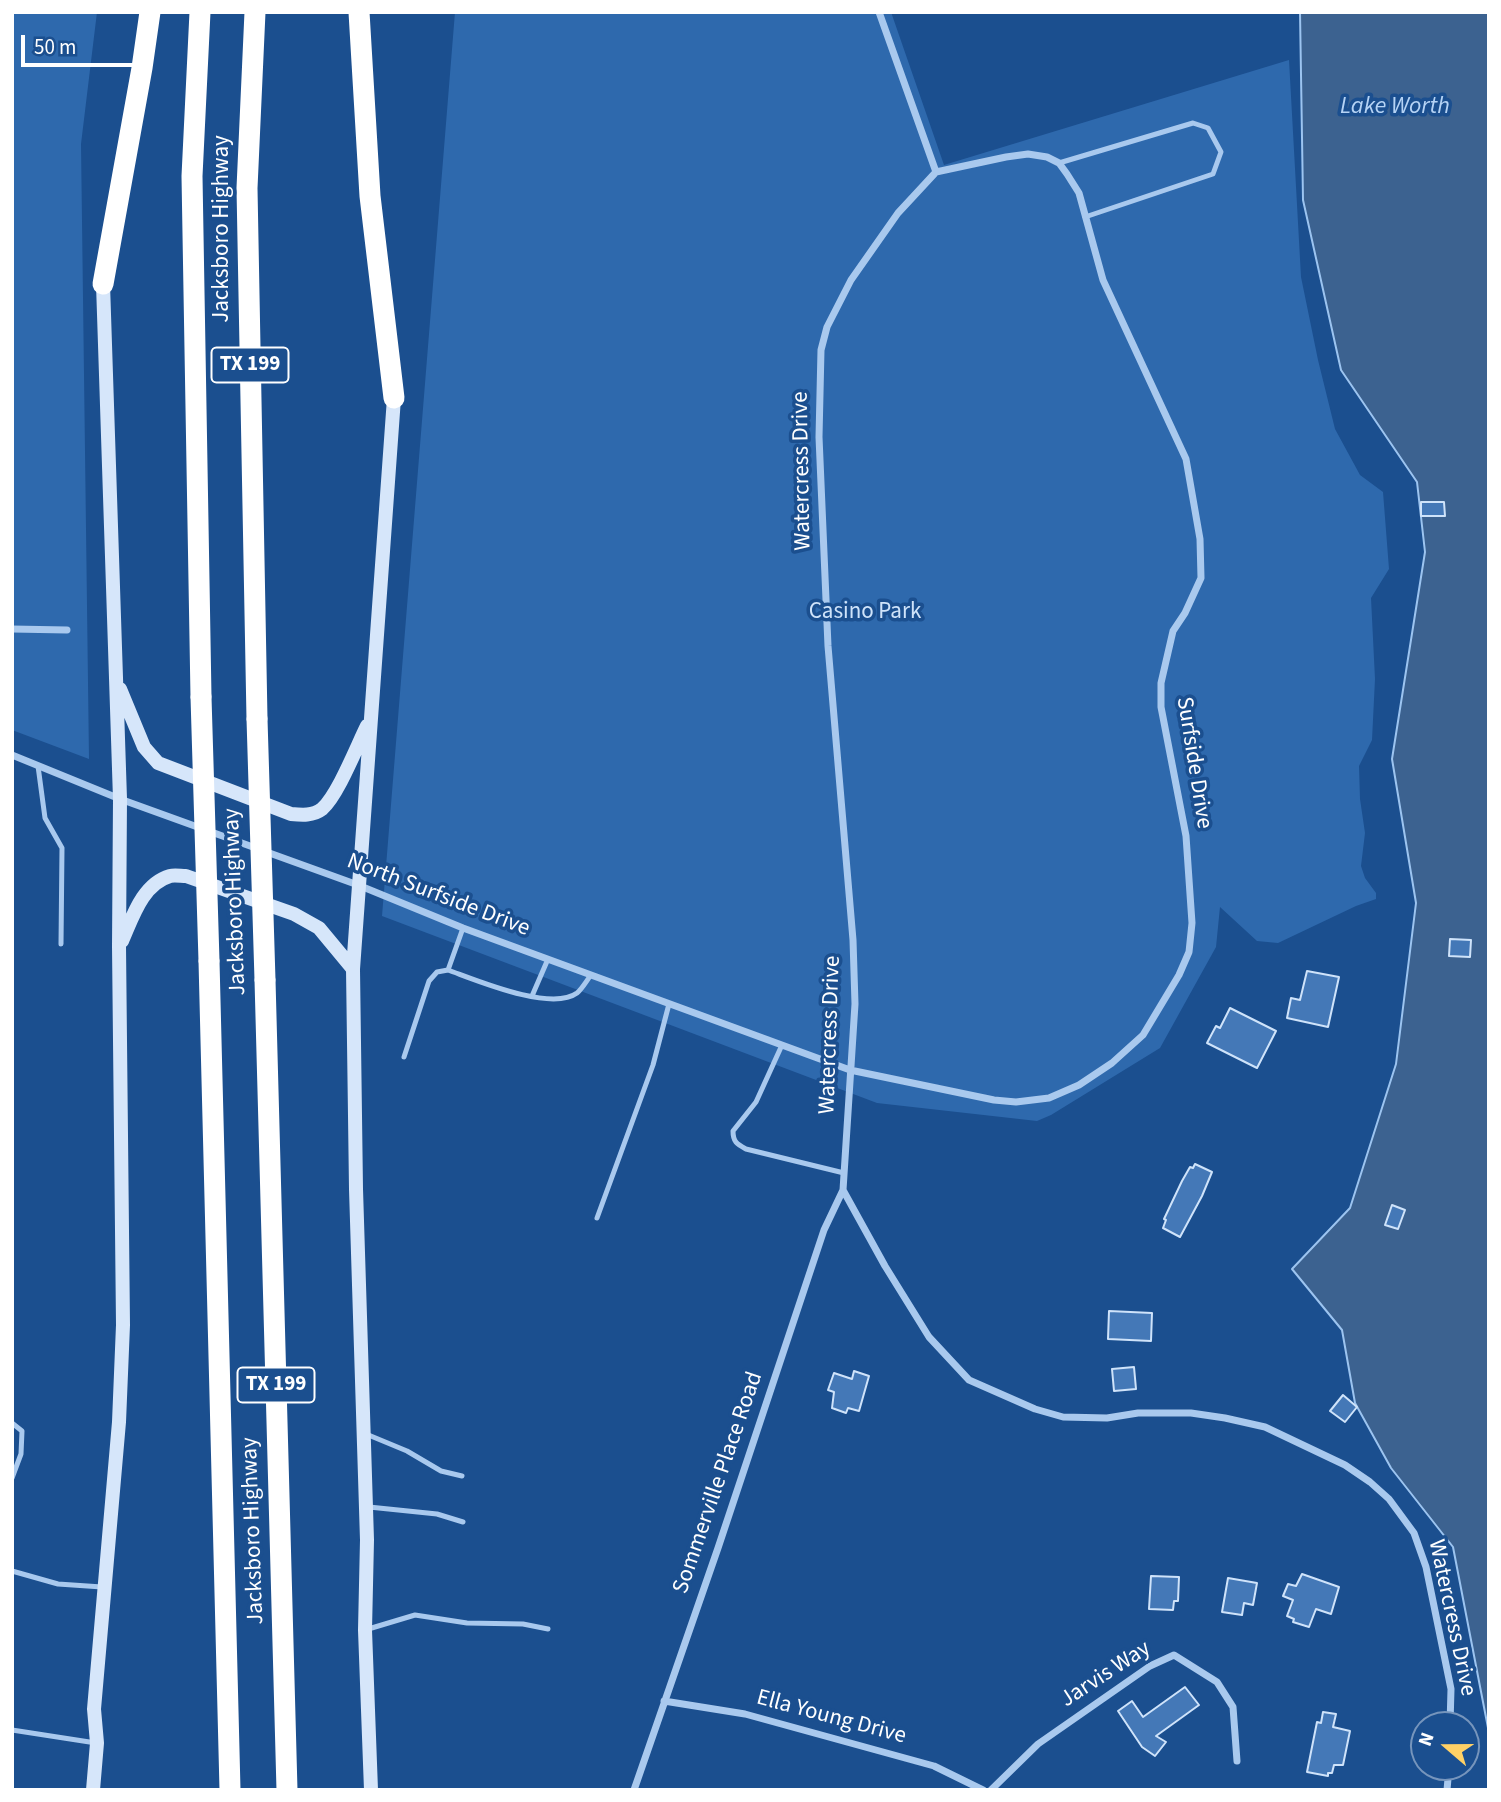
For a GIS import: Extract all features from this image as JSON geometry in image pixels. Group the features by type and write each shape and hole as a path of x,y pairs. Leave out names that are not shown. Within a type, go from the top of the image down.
{"highway":[{"path":"103,284 140,81 149,12"},
{"name":"Jacksboro Highway","path":"200,12 192,176 201,697 230,1790"},
{"name":"Jacksboro Highway","path":"255,12 247,188 257,719 287,1790"},
{"path":"359,12 370,196 394,398"}],"main road":[{"path":"93,1790 97,1743 94,1709 119,1422 123,1325 120,799 103,284"},
{"path":"371,1790 353,969 394,398"},
{"path":"117,681 144,747 158,763 291,814 307,816 322,809 332,795 370,720"},
{"path":"119,946 140,902 152,886 169,876 186,876 294,914 319,928 353,969"}],"street":[{"path":"879,12 936,172 1028,154 1046,157 1059,163"},
{"name":"Surfside Drive","path":"850,1070 994,1100 1049,1098 1079,1085 1112,1063 1143,1035 1179,975 1189,952 1192,923 1186,836 1161,707 1161,683 1173,631 1185,613 1201,578 1200,539 1186,459 1102,280 1079,193 1059,163"},
{"name":"Watercress Drive","path":"936,172 898,213 851,280 827,327 821,350 819,437 828,646 853,940 855,1004 843,1190 885,1266 929,1337 968,1380 1035,1409 1063,1417 1107,1418 1138,1413 1191,1413 1265,1427 1345,1465 1370,1482 1389,1499 1413,1532 1426,1567 1451,1689 1450,1711"},
{"path":"12,629 67,629"},
{"name":"North Surfside Drive","path":"12,755 120,799 358,886 463,928 850,1070"},
{"name":"Sommerville Place Road","path":"634,1790 824,1230 843,1190"},
{"name":"Jarvis Way","path":"991,1790 1038,1744 1059,1728 1150,1666 1174,1656 1217,1682 1233,1707 1237,1761"},
{"name":"Ella Young Drive","path":"664,1701 745,1714 934,1766 984,1790"}],"lane":[{"path":"1059,163 1193,123 1208,128 1221,152 1213,174 1085,217"},
{"path":"38,766 45,818 62,848 61,944"},
{"path":"448,970 463,928"},
{"path":"532,996 548,959"},
{"path":"404,1057 429,981 437,972 448,970 519,995 559,999 578,993 590,975"},
{"path":"597,1218 653,1065 669,1004"},
{"path":"782,1045 766,1085 747,1116 733,1131 733,1138 747,1149 844,1173"},
{"path":"12,1423 22,1431 21,1454 12,1478"},
{"path":"364,1433 407,1451 441,1471 463,1476"},
{"path":"366,1507 437,1514 463,1522"},
{"path":"12,1571 58,1584 106,1588"},
{"path":"366,1630 415,1615 467,1623 523,1623 548,1629"},
{"path":"12,1730 97,1743"}],"green space":[{"path":"12,12 97,12 81,144 89,759 12,730"},
{"name":"Casino Park","path":"455,12 891,12 944,165 1289,60 1301,277 1318,360 1335,429 1360,475 1383,492 1389,569 1371,598 1375,679 1372,740 1359,766 1365,833 1361,866 1365,878 1376,893 1376,899 1278,943 1257,941 1220,907 1216,947 1160,1048 1037,1121 877,1103 382,916"}],"water":[{"name":"Lake Worth","path":"1300,12 1489,12 1489,1733 1453,1547 1391,1468 1355,1403 1342,1330 1292,1269 1350,1208 1396,1064 1416,903 1392,759 1425,552 1417,482 1341,370 1303,200"}],"building":[{"path":"1421,502 1444,502 1445,516 1421,516"},
{"path":"1450,939 1471,940 1470,957 1449,956"},
{"path":"1307,971 1339,977 1328,1027 1287,1018 1291,998 1300,1000"},
{"path":"1230,1008 1276,1031 1257,1068 1207,1043 1216,1026 1220,1028"},
{"path":"1195,1164 1212,1172 1180,1237 1163,1228 1164,1219 1182,1181 1190,1167 1193,1168"},
{"path":"1392,1205 1405,1210 1398,1229 1385,1225"},
{"path":"1109,1311 1152,1313 1151,1341 1108,1339"},
{"path":"1134,1367 1136,1389 1114,1391 1112,1369"},
{"path":"854,1371 869,1376 859,1411 848,1408 846,1413 832,1408 834,1392 828,1390 834,1373 852,1379"},
{"path":"1343,1395 1357,1407 1345,1422 1330,1411"},
{"path":"1302,1574 1339,1587 1331,1614 1316,1609 1309,1627 1293,1622 1294,1619 1287,1616 1293,1600 1283,1596 1288,1584 1296,1586"},
{"path":"1151,1576 1179,1577 1178,1601 1174,1601 1173,1610 1149,1609"},
{"path":"1228,1578 1257,1583 1253,1605 1244,1603 1242,1615 1222,1612"},
{"path":"1185,1687 1199,1705 1156,1736 1166,1742 1155,1756 1142,1747 1118,1711 1132,1701 1143,1717"},
{"path":"1323,1712 1336,1714 1333,1727 1350,1731 1343,1765 1334,1765 1328,1776 1307,1772 1317,1722 1321,1723"}]}
